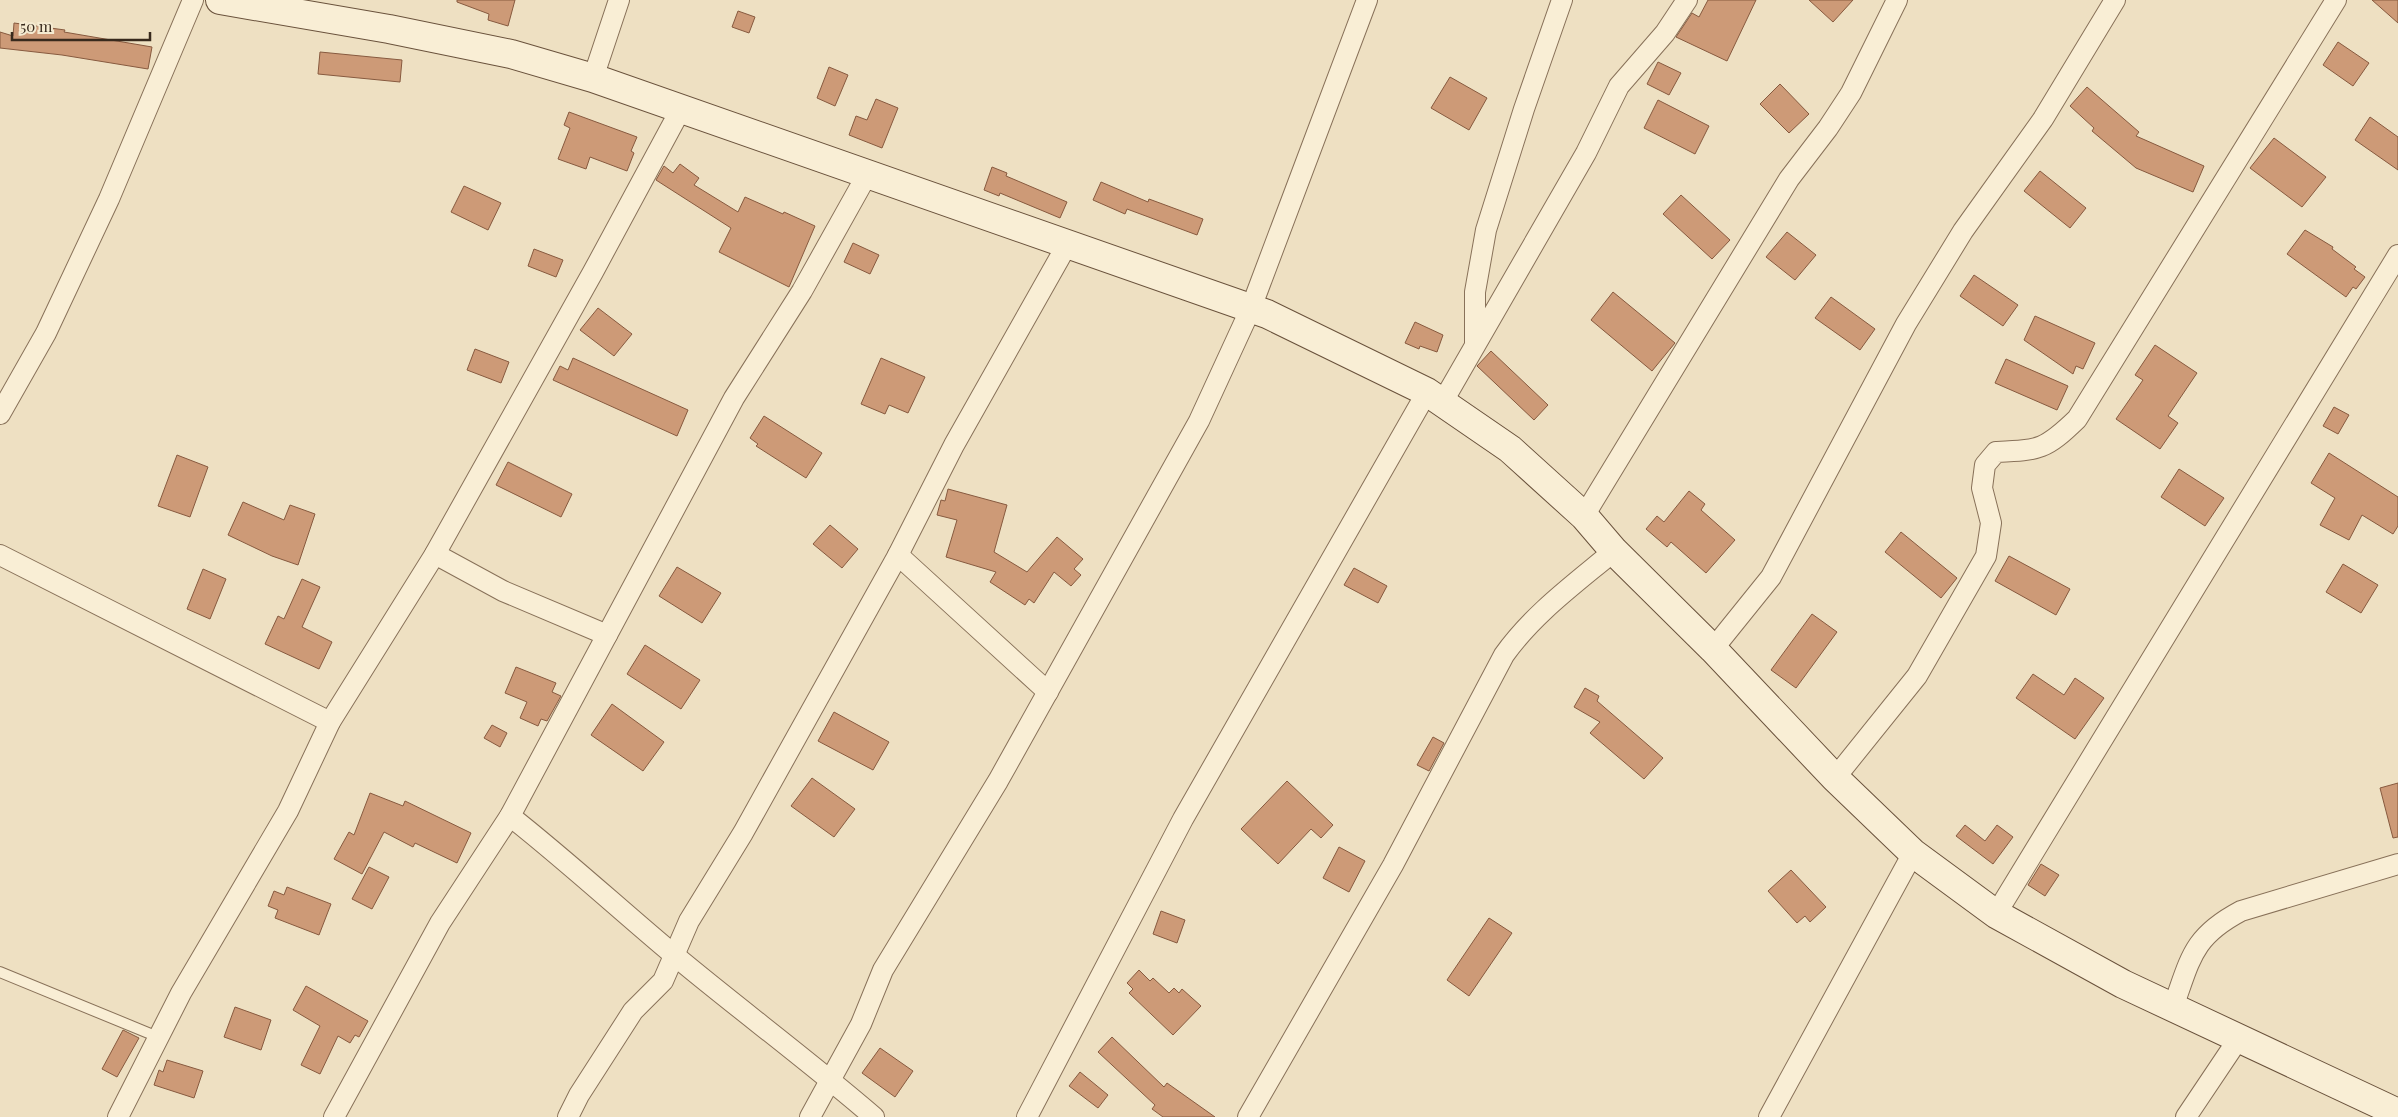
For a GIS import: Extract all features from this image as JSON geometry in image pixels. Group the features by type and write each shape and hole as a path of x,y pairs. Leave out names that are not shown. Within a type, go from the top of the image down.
{"street":[{"path":"0,414 46,332 106,208 193,0"},
{"path":"220,0 389,28 511,54 682,107 1251,308 1435,397 1510,450 1584,516 1614,551 1713,649 1835,778 1912,853 1996,914 2123,984 2398,1114"},
{"path":"593,78 619,0"},
{"path":"810,1117 829,1078 861,1024 883,970 998,781 1199,421 1251,308 1367,0"},
{"path":"1475,344 1475,292 1486,230 1524,109 1562,0"},
{"path":"1026,1117 1183,819 1435,397 1475,344 1517,276 1586,153 1619,86 1666,33 1687,0"},
{"path":"1584,516 1789,179 1828,128 1851,93 1897,0"},
{"path":"1713,649 1772,577 1906,324 1963,231 2043,119 2115,0"},
{"path":"1835,778 1917,676 1986,556 1991,523 1982,488 1985,465 1996,452 2031,450 2053,442 2077,418 2336,0"},
{"path":"118,1117 158,1037 288,811 330,722 435,554 588,281 682,107"},
{"path":"334,1117 440,922 510,816 734,398 802,291 868,173"},
{"path":"568,1117 579,1095 633,1011 663,981 689,921 744,833 898,555 954,445 1068,243"},
{"path":"1996,914 2398,255"},
{"path":"1248,1117 1393,865 1504,654 1538,615 1614,551"},
{"path":"435,554 503,591 607,635"},
{"path":"0,555 330,722"},
{"path":"898,555 1048,692"},
{"path":"510,816 594,884 675,955 829,1078 874,1117"},
{"path":"1769,1117 1912,853"},
{"path":"2173,1007 2195,947 2217,923 2241,911 2398,864"},
{"path":"2186,1117 2240,1038"}],"lane":[{"path":"0,972 158,1037"}],"building":[{"path":"457,0 515,0 508,26 488,20 489,14 457,2"},
{"path":"1708,0 1756,0 1727,61 1676,37 1692,13 1699,17"},
{"path":"1809,0 1853,0 1833,22"},
{"path":"2372,0 2398,0 2398,23"},
{"path":"738,11 755,17 749,33 732,27"},
{"path":"14,23 65,30 64,32 152,47 148,69 62,55 0,48 0,32 13,36"},
{"path":"2338,42 2369,63 2353,86 2323,65"},
{"path":"320,52 402,60 400,82 318,74"},
{"path":"1658,62 1681,73 1669,95 1647,84"},
{"path":"829,67 848,75 835,106 817,98"},
{"path":"1450,77 1487,98 1469,130 1431,108"},
{"path":"1780,84 1809,114 1789,133 1760,104"},
{"path":"2087,87 2139,132 2136,136 2204,166 2193,192 2136,168 2092,131 2094,128 2070,106"},
{"path":"876,99 898,108 882,148 849,135 856,116 867,120"},
{"path":"1658,100 1709,126 1695,154 1644,128"},
{"path":"569,112 637,137 631,151 634,153 627,171 590,157 586,169 558,159 570,128 564,125"},
{"path":"2370,117 2398,137 2398,170 2355,140"},
{"path":"2274,138 2326,177 2302,207 2250,168"},
{"path":"680,164 699,178 694,185 738,212 745,197 815,226 789,287 719,252 731,228 656,180 664,166 673,173"},
{"path":"992,167 1007,173 1006,176 1067,202 1060,218 1000,193 999,196 984,190"},
{"path":"2040,171 2086,208 2070,228 2024,191"},
{"path":"1101,182 1148,202 1149,199 1203,219 1197,235 1127,209 1125,214 1093,200"},
{"path":"464,186 501,203 488,230 451,212"},
{"path":"1681,195 1730,240 1712,259 1663,214"},
{"path":"2305,230 2333,247 2332,249 2356,267 2354,269 2365,277 2356,289 2353,287 2346,297 2287,254"},
{"path":"1787,232 1816,255 1795,280 1766,257"},
{"path":"853,243 879,255 870,274 844,262"},
{"path":"534,249 563,260 556,277 528,266"},
{"path":"1974,275 2018,305 2003,326 1960,296"},
{"path":"1613,292 1675,343 1652,371 1591,320"},
{"path":"1831,297 1875,329 1860,350 1815,318"},
{"path":"598,308 632,334 614,356 580,330"},
{"path":"2035,316 2095,343 2083,369 2076,366 2073,374 2024,340"},
{"path":"1415,322 1443,335 1437,352 1420,346 1419,349 1405,343"},
{"path":"2155,345 2197,373 2168,416 2178,423 2160,449 2116,419 2143,380 2135,375"},
{"path":"475,349 509,362 501,383 467,370"},
{"path":"1491,351 1548,405 1534,420 1477,366"},
{"path":"573,358 688,410 677,436 553,380 560,366 568,370"},
{"path":"881,358 925,377 908,413 889,405 885,414 861,404"},
{"path":"2006,359 2068,386 2057,410 1995,383"},
{"path":"2334,407 2349,415 2338,434 2323,426"},
{"path":"764,416 822,453 806,478 756,446 758,444 750,438"},
{"path":"2329,453 2398,497 2398,526 2393,534 2362,515 2349,540 2320,525 2335,498 2311,483"},
{"path":"177,455 208,467 190,517 158,506"},
{"path":"508,462 572,494 561,517 496,485"},
{"path":"2179,469 2224,498 2205,526 2161,497"},
{"path":"948,489 1007,505 994,552 1027,572 1057,537 1083,559 1074,569 1081,575 1071,586 1054,572 1034,603 1029,599 1025,605 990,582 996,572 946,557 957,520 937,515 941,500 945,501"},
{"path":"1689,491 1705,504 1701,510 1735,540 1706,573 1671,542 1667,547 1646,529 1657,516 1664,522"},
{"path":"243,502 284,520 290,505 315,514 298,565 272,556 228,535"},
{"path":"830,525 858,549 842,568 813,544"},
{"path":"1901,532 1957,578 1941,598 1885,552"},
{"path":"2009,556 2070,589 2056,615 1995,581"},
{"path":"2343,564 2378,585 2361,613 2326,592"},
{"path":"677,567 721,593 702,623 659,596"},
{"path":"1354,568 1387,586 1378,603 1344,585"},
{"path":"203,569 226,579 210,619 187,609"},
{"path":"302,579 320,587 302,627 332,642 319,669 265,644 278,616 284,619"},
{"path":"1812,614 1837,632 1796,688 1771,670"},
{"path":"645,645 700,680 681,709 627,674"},
{"path":"516,667 556,683 552,692 561,696 547,721 541,719 538,726 520,718 527,702 505,693"},
{"path":"2033,674 2064,695 2075,678 2104,698 2075,739 2016,698"},
{"path":"1585,688 1599,696 1597,701 1663,758 1644,779 1590,733 1600,722 1574,707"},
{"path":"612,704 664,742 643,771 591,735"},
{"path":"834,712 889,742 873,770 818,741"},
{"path":"492,725 507,733 500,747 484,738"},
{"path":"1433,737 1444,743 1429,771 1417,765"},
{"path":"812,778 855,809 834,837 791,806"},
{"path":"1287,781 1333,825 1321,838 1311,829 1278,864 1241,829"},
{"path":"2398,783 2398,837 2393,838 2380,788"},
{"path":"370,793 403,806 405,801 471,833 457,863 415,843 413,847 384,832 362,874 334,859 349,832 354,835"},
{"path":"1965,825 1985,841 1997,825 2013,837 1993,864 1956,836"},
{"path":"1339,847 1365,861 1349,892 1323,878"},
{"path":"2041,864 2059,875 2045,896 2028,885"},
{"path":"369,867 389,877 372,909 352,899"},
{"path":"1791,870 1826,907 1810,922 1805,916 1797,923 1768,891"},
{"path":"287,887 331,904 319,935 275,918 278,910 268,906 274,891 284,895"},
{"path":"1161,911 1185,920 1177,943 1153,934"},
{"path":"1489,918 1512,933 1469,996 1447,980"},
{"path":"1139,970 1150,981 1153,978 1169,993 1174,988 1179,993 1182,989 1201,1006 1173,1035 1129,993 1133,989 1127,983"},
{"path":"306,986 368,1021 359,1037 355,1035 350,1043 338,1036 320,1074 301,1065 320,1026 293,1010"},
{"path":"235,1007 271,1020 261,1050 224,1037"},
{"path":"123,1030 139,1038 117,1077 102,1069"},
{"path":"1112,1037 1164,1087 1167,1083 1215,1117 1163,1117 1152,1109 1155,1105 1098,1052"},
{"path":"880,1048 913,1071 895,1097 862,1073"},
{"path":"167,1060 203,1071 194,1098 154,1085 159,1070 163,1072"},
{"path":"1080,1072 1108,1095 1098,1108 1069,1086"}]}
